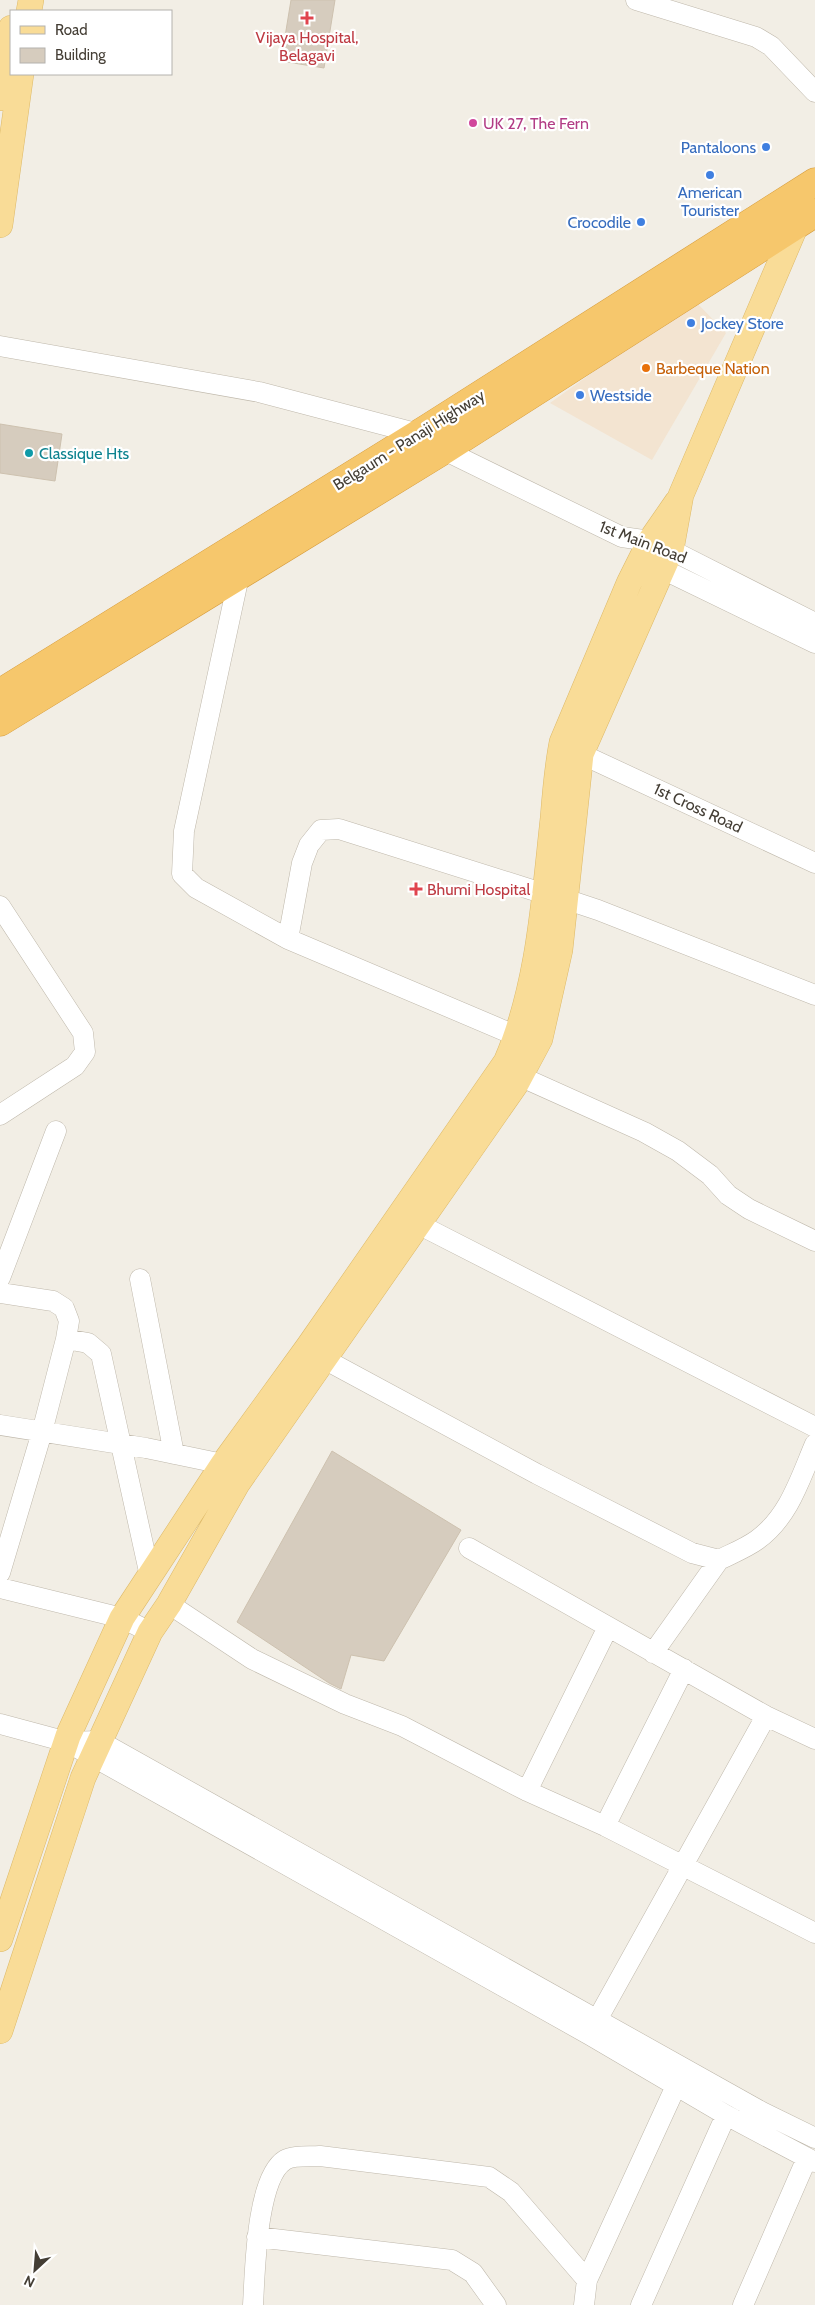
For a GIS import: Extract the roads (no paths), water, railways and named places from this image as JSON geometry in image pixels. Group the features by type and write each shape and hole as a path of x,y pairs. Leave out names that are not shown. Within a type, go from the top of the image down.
{"highway":[{"name":"Belgaum - Panaji Highway","path":"0,693 419,434 815,182"},
{"name":"Belgaum - Panaji Highway","path":"0,722 444,450 805,219"}],"main road":[{"path":"0,118 10,36"},
{"path":"0,225 21,75"},
{"path":"0,2031 83,1778 150,1632 169,1604 237,1484 418,1224 511,1073 517,1036 555,896 581,754 656,555 805,219 815,187"},
{"path":"0,1939 67,1742 122,1618 223,1464 308,1347 511,1073 536,1050 544,1027 560,950 555,896 557,766 562,742 656,555"}],"street":[{"path":"636,0 756,37 771,46 815,92"},
{"path":"0,346 259,392 419,434"},
{"name":"1st Main Road","path":"444,450 656,555 815,623"},
{"path":"656,555 815,643"},
{"path":"239,576 184,831 182,874 196,888 288,940 517,1036"},
{"name":"1st Cross Road","path":"581,754 815,863"},
{"path":"288,940 302,863 309,845 321,830 339,829 607,913 815,995"},
{"path":"0,906 6,929 82,1033 85,1052 75,1066 0,1115"},
{"path":"511,1073 644,1132 678,1151 710,1175 728,1195 749,1209 815,1241"},
{"path":"0,1278 56,1131"},
{"path":"418,1224 815,1427"},
{"path":"140,1279 174,1454"},
{"path":"0,1293 53,1301 64,1308 69,1322 42,1432 0,1573"},
{"path":"66,1339 88,1343 101,1354 150,1576"},
{"path":"324,1359 537,1474 692,1553 719,1560"},
{"path":"0,1425 120,1444 223,1464"},
{"path":"653,1653 719,1560 756,1541 772,1527 788,1508 815,1444"},
{"path":"469,1548 766,1716 815,1739"},
{"path":"0,1588 122,1618 150,1632"},
{"path":"169,1604 252,1658 346,1704 402,1726 527,1791 605,1826 684,1868 815,1933"},
{"path":"527,1791 608,1627"},
{"path":"605,1826 684,1669"},
{"path":"598,2020 684,1868 766,1716"},
{"path":"0,1724 96,1749 598,2020 679,2078 726,2115 811,2160 743,2305"},
{"path":"96,1749 581,2030 679,2078 762,2112 815,2138"},
{"path":"584,2305 587,2280 679,2078"},
{"path":"642,2305 726,2115"},
{"path":"254,2305 257,2237 268,2186 276,2168 286,2159 320,2156 489,2177 511,2192 587,2280"},
{"path":"257,2237 452,2260 473,2273 496,2305"}],"place":[{"name":"Vijaya Hospital, Belagavi","path":"307,18"},
{"name":"UK 27, The Fern","path":"473,123"},
{"name":"Pantaloons","path":"766,147"},
{"name":"American Tourister","path":"710,175"},
{"name":"Crocodile","path":"641,222"},
{"name":"Jockey Store","path":"691,323"},
{"name":"Barbeque Nation","path":"646,368"},
{"name":"Westside","path":"580,395"},
{"name":"Classique Hts","path":"29,453"},
{"name":"Bhumi Hospital","path":"416,889"}]}
